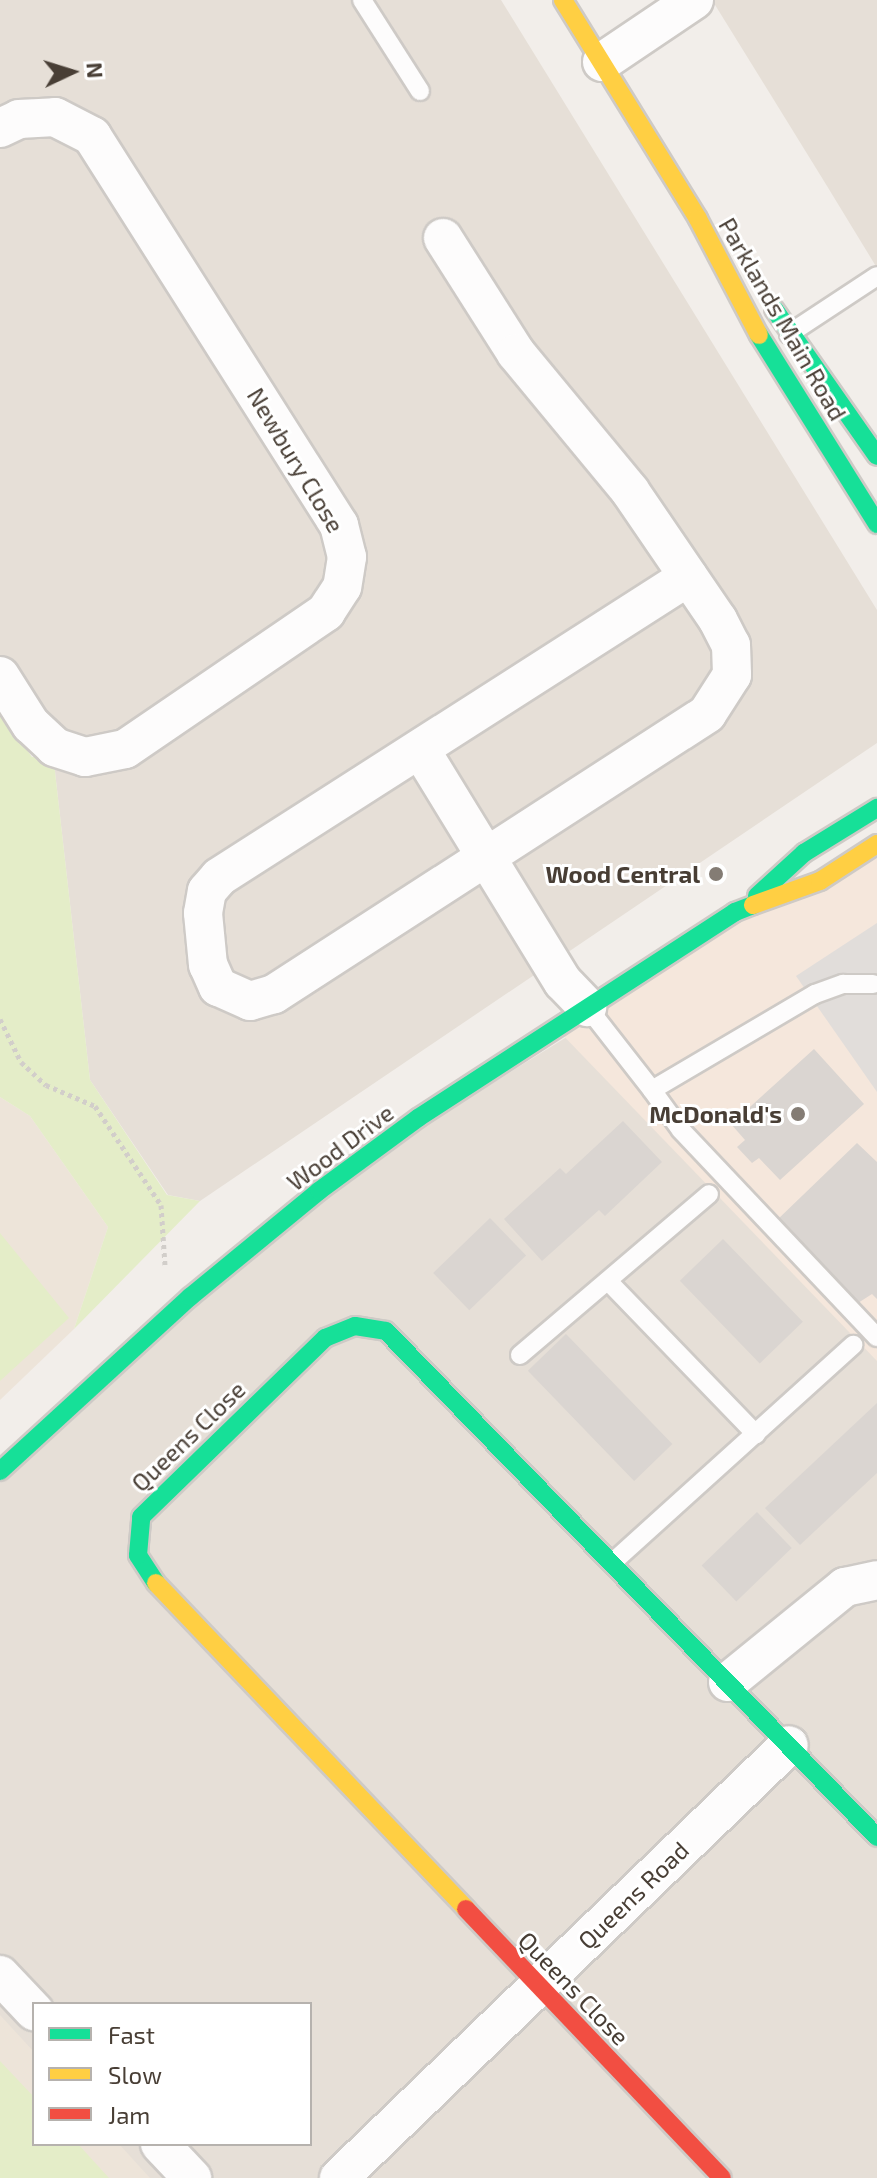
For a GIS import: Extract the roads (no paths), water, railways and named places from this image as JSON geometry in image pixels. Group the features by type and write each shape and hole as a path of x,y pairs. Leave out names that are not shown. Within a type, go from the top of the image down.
{"street":[{"name":"Parklands Main Road","path":"563,0 698,219 766,348 877,524"},
{"path":"602,62 694,0"},
{"name":"Newbury Close","path":"0,128 19,119 55,117 92,136 339,525 347,557 342,587 326,612 115,752 85,757 55,747 31,725 0,676"},
{"name":"Parklands Main Road","path":"698,219 790,333 877,456"},
{"path":"443,238 516,353 630,491 688,577 731,645 732,675 718,703 263,999 237,1000 211,977 203,913 212,883 688,577"},
{"path":"420,749 563,982 587,1007"},
{"name":"Wood Drive","path":"0,1471 190,1297 319,1191 587,1007 744,909 804,853 877,808"},
{"name":"Wood Drive","path":"744,909 820,881 877,844"},
{"name":"Queens Close","path":"722,2178 147,1573 138,1555 141,1517 325,1338 355,1326 397,1338 877,1837"},
{"path":"728,1682 845,1587 877,1580"},
{"name":"Queens Road","path":"339,2178 789,1745"},
{"path":"0,1975 32,2009"},
{"path":"162,2146 192,2178"}],"lane":[{"path":"362,0 420,91"},
{"path":"766,348 877,276"},
{"path":"652,1090 815,994 843,984 873,984"},
{"path":"587,1007 681,1130 877,1337"},
{"path":"520,1355 709,1194"},
{"path":"608,1281 756,1434"},
{"path":"613,1562 853,1345"}],"place":[{"name":"Wood Central","path":"716,874"},
{"name":"McDonald's","path":"798,1114"}]}
